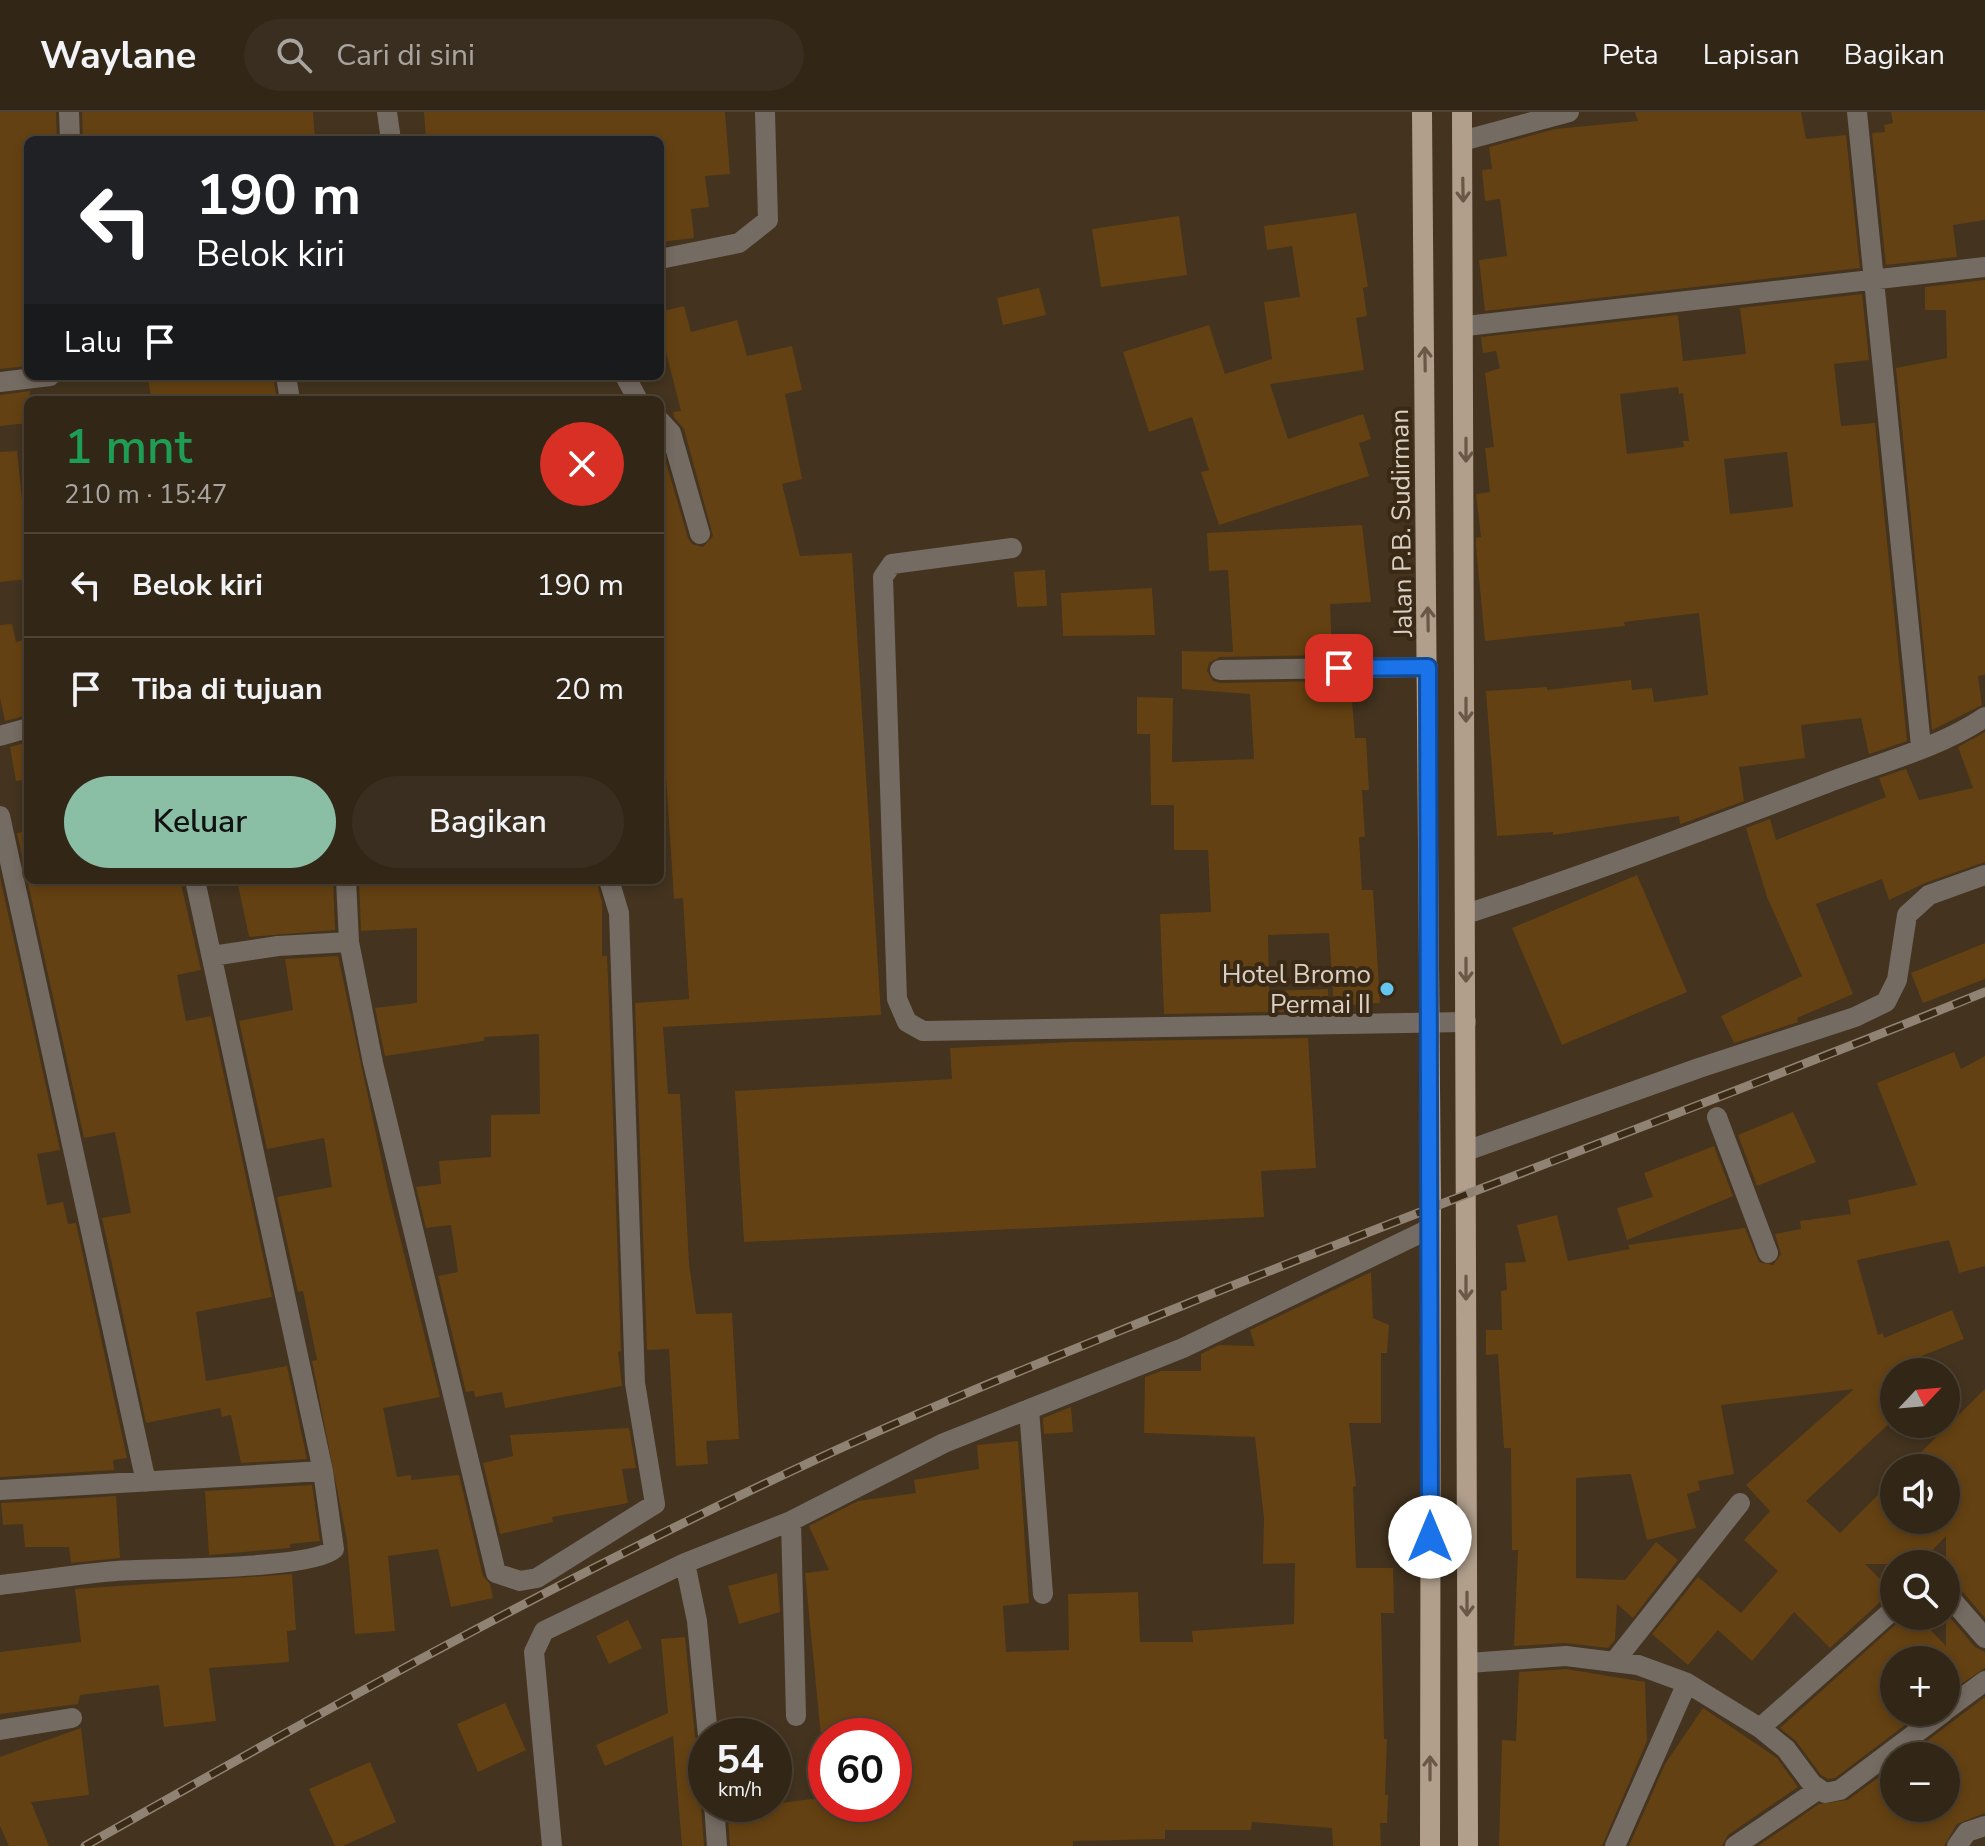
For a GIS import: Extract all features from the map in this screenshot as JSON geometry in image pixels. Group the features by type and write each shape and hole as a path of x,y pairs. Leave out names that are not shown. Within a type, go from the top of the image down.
{"main road":[{"name":"Jalan P.B. Sudirman","path":"1422,112 1428,667 1430,1846"},
{"path":"1462,112 1466,326 1468,1846"}],"street":[{"path":"69,112 70,136"},
{"path":"387,112 390,136"},
{"path":"664,258 739,243 768,220 765,112"},
{"path":"1462,141 1569,112"},
{"path":"1857,112 1921,746"},
{"path":"1466,326 1985,267"},
{"path":"0,382 24,379"},
{"path":"664,425 671,433 700,534"},
{"path":"1012,548 892,564 883,577 897,999 907,1022 923,1031 1466,1022"},
{"path":"1220,670 1428,667"},
{"path":"1466,914 1601,869 1921,746 1985,717"},
{"path":"0,736 24,729"},
{"path":"0,816 146,1482"},
{"path":"1466,1151 1699,1068 1855,1017 1886,1002 1897,980 1907,915 1929,895 1985,875"},
{"path":"0,1585 115,1571 326,1556 334,1549 323,1471 196,884"},
{"path":"346,884 349,942 373,1063 496,1573 520,1581 537,1578 655,1504 635,1383 619,913 610,884"},
{"path":"212,956 278,946 349,942"},
{"path":"1717,1117 1768,1253"},
{"path":"552,1846 534,1652 544,1631 685,1563 791,1521 944,1443 1183,1348 1429,1229"},
{"path":"1029,1409 1043,1594"},
{"path":"0,1490 323,1471"},
{"path":"1614,1662 1740,1503"},
{"path":"791,1521 796,1716"},
{"path":"685,1563 697,1621 706,1718"},
{"path":"1960,1609 1985,1638"},
{"path":"1760,1728 1880,1621"},
{"path":"1468,1663 1566,1656 1638,1665 1687,1683 1760,1728 1786,1749 1819,1789 1832,1793 1925,1726"},
{"path":"1960,1700 1985,1681"},
{"path":"1615,1846 1687,1683"},
{"path":"0,1730 72,1718"},
{"path":"1735,1846 1819,1789"},
{"path":"715,1822 717,1846"},
{"path":"1957,1846 1967,1832 1985,1826"}],"building":[{"path":"0,112 56,112 57,136 24,136 24,366 0,369"},
{"path":"82,112 313,112 315,136 83,136"},
{"path":"424,112 725,112 730,174 705,176 709,207 691,209 694,238 664,242 664,136 426,136"},
{"path":"1635,112 1801,112 1806,139 1846,135 1860,268 1485,311 1479,260 1507,256 1500,199 1485,201 1482,170 1492,169 1489,147 1555,129 1638,121"},
{"path":"1891,112 1985,112 1985,220 1953,225 1957,257 1886,265 1872,133 1885,132 1884,125 1893,123"},
{"path":"1356,213 1368,287 1363,288 1367,316 1356,318 1364,370 1270,384 1288,439 1363,414 1371,439 1359,443 1369,476 1219,525 1201,472 1209,470 1192,417 1149,432 1123,352 1209,325 1225,374 1272,359 1264,302 1300,297 1292,246 1267,250 1264,226"},
{"path":"1179,216 1187,275 1101,287 1092,229"},
{"path":"1985,280 1985,675 1978,676 1982,705 1932,730 1896,368 1947,358 1946,310 1925,310 1925,287"},
{"path":"1039,288 1046,315 1003,325 997,298"},
{"path":"1862,294 1869,360 1834,364 1841,426 1875,423 1907,741 1869,754 1861,718 1801,725 1805,758 1739,767 1744,801 1684,823 1680,824 1679,816 1553,835 1553,832 1497,836 1486,691 1547,687 1547,690 1631,680 1632,690 1652,688 1654,702 1708,695 1699,613 1624,622 1625,626 1485,641 1476,546 1476,538 1481,537 1476,494 1490,492 1485,448 1494,447 1485,373 1500,368 1496,351 1483,353 1481,337 1678,315 1683,361 1746,354 1740,308","holes":["1678,387 1679,394 1683,393 1689,441 1683,441 1684,447 1627,454 1620,394","1787,452 1793,507 1730,514 1724,459"]},
{"path":"684,306 691,332 737,320 747,356 792,346 802,390 785,394 802,479 782,484 800,556 852,553 881,1015 663,1027 668,1094 680,1094 689,1263 696,1314 732,1313 739,1439 706,1441 708,1464 676,1466 669,1349 647,1350 635,1003 689,999 683,898 674,899 664,744 664,456 688,538 692,544 703,547 713,536 684,429 674,417 673,412 681,411 664,344 664,311"},
{"path":"148,380 274,380 276,396 230,394 150,396"},
{"path":"30,391 30,396 24,396 24,423 0,426 0,395"},
{"path":"17,451 24,519 24,579 0,582 0,452"},
{"path":"1362,525 1371,602 1330,604 1332,655 1220,657 1209,663 1207,671 1213,681 1220,683 1333,681 1334,689 1351,688 1355,738 1366,738 1369,790 1362,790 1365,837 1359,837 1362,890 1373,890 1380,1003 1334,1006 1329,933 1268,935 1269,991 1328,989 1329,1011 1164,1014 1160,914 1211,912 1208,850 1174,850 1174,805 1151,805 1150,734 1137,734 1137,697 1173,698 1172,762 1254,759 1250,694 1182,689 1182,651 1233,652 1228,570 1209,571 1207,533"},
{"path":"1045,570 1047,606 1017,607 1014,572"},
{"path":"1152,588 1155,635 1063,636 1061,593"},
{"path":"12,624 16,642 24,640 24,716 5,721 0,698 0,625"},
{"path":"1985,732 1985,862 1925,883 1889,900 1882,879 1816,904 1853,994 1797,1018 1798,1022 1734,1043 1721,1016 1802,976 1767,897 1746,828 1770,819 1776,840 1886,797 1879,778 1906,769 1919,800 1973,788 1958,747"},
{"path":"24,743 24,780 16,781 10,747"},
{"path":"24,832 24,865 17,833"},
{"path":"1637,875 1687,992 1562,1045 1512,928"},
{"path":"0,877 60,1150 37,1154 47,1205 63,1202 68,1224 76,1223 127,1458 113,1460 114,1470 0,1477"},
{"path":"28,884 181,884 201,970 177,975 186,1021 211,1016 272,1297 196,1312 206,1381 287,1366 307,1459 241,1463 231,1415 222,1417 220,1408 146,1423 102,1218 131,1213 115,1132 84,1138"},
{"path":"238,884 333,884 335,930 249,937"},
{"path":"359,884 597,884 602,902 602,956 607,956 621,1351 618,1352 622,1386 505,1408 502,1392 475,1397 474,1391 466,1392 438,1276 458,1272 451,1225 426,1228 416,1187 441,1184 439,1161 491,1157 491,1115 540,1114 539,1034 484,1037 484,1041 385,1056 375,1008 417,1003 417,928 361,931"},
{"path":"1985,943 1985,979 1923,1003 1911,973"},
{"path":"338,956 388,1190 440,1397 383,1408 397,1477 411,1475 411,1480 459,1475 483,1576 490,1584 493,1598 451,1607 438,1549 388,1556 395,1631 355,1634 347,1540 312,1361 317,1360 303,1291 298,1292 277,1197 332,1187 324,1138 267,1149 239,1021 293,1010 285,959"},
{"path":"1308,1038 1316,1168 1261,1171 1264,1217 744,1242 735,1091 952,1079 950,1048 1072,1042"},
{"path":"1954,1052 1961,1069 1985,1056 1985,1266 1959,1273 1949,1240 1857,1260 1878,1335 1883,1333 1884,1338 1952,1310 1964,1339 1916,1358 1880,1358 1880,1432 1806,1501 1840,1533 1880,1493 1880,1534 1960,1534 1960,1454 1919,1454 1935,1438 1960,1438 1960,1414 1985,1389 1985,1618 1960,1589 1960,1550 1946,1550 1946,1536 1932,1550 1880,1550 1880,1564 1865,1564 1880,1579 1880,1602 1830,1648 1794,1612 1752,1661 1718,1630 1688,1665 1652,1634 1698,1577 1741,1613 1778,1571 1744,1540 1770,1511 1746,1485 1854,1389 1721,1405 1734,1474 1698,1481 1700,1490 1687,1494 1696,1528 1647,1540 1631,1474 1576,1478 1576,1578 1625,1580 1656,1542 1678,1560 1633,1618 1617,1604 1615,1640 1608,1648 1565,1643 1514,1646 1518,1550 1512,1550 1511,1448 1504,1448 1498,1354 1486,1355 1486,1330 1502,1330 1501,1291 1507,1290 1505,1263 1526,1262 1517,1225 1557,1215 1568,1261 1630,1249 1628,1245 1745,1228 1759,1262 1773,1265 1781,1254 1775,1234 1801,1229 1800,1221 1851,1214 1848,1200 1917,1185 1877,1083"},
{"path":"1793,1112 1816,1162 1757,1186 1738,1135"},
{"path":"1714,1146 1733,1196 1627,1240 1617,1208 1653,1197 1644,1173"},
{"path":"1371,1272 1373,1318 1389,1325 1387,1353 1381,1353 1381,1423 1349,1423 1356,1486 1353,1487 1356,1568 1393,1568 1394,1613 1381,1613 1384,1739 1387,1739 1385,1795 1388,1795 1387,1823 1380,1823 1381,1846 1333,1846 1332,1828 1252,1822 1251,1830 1165,1830 1165,1839 1073,1841 1073,1846 730,1846 728,1822 792,1822 792,1802 808,1799 808,1822 912,1822 912,1718 819,1718 805,1573 829,1570 809,1526 858,1501 916,1493 914,1480 979,1469 977,1445 1018,1441 1029,1603 1003,1606 1006,1652 1069,1650 1068,1594 1138,1592 1140,1642 1193,1642 1192,1631 1294,1624 1295,1563 1263,1564 1264,1518 1255,1437 1144,1433 1145,1377 1161,1371 1201,1371 1201,1354 1219,1345 1255,1346 1250,1330"},
{"path":"1071,1407 1073,1432 1044,1434 1043,1418"},
{"path":"629,1428 636,1468 622,1469 628,1503 552,1517 553,1522 500,1534 483,1463 513,1456 510,1435"},
{"path":"312,1485 320,1541 290,1544 290,1548 209,1555 205,1491"},
{"path":"116,1496 120,1558 71,1563 69,1547 25,1547 23,1524 3,1525 1,1503"},
{"path":"777,1573 780,1612 739,1624 728,1586"},
{"path":"292,1574 296,1630 287,1631 289,1662 209,1668 216,1721 164,1727 159,1685 80,1695 78,1704 0,1714 0,1652 81,1642 75,1589"},
{"path":"628,1620 642,1648 609,1664 596,1636"},
{"path":"1960,1629 1975,1647 1985,1652 1985,1668 1960,1685 1960,1646 1946,1646 1946,1630"},
{"path":"1889,1630 1931,1630 1946,1646 1880,1646 1880,1726 1904,1726 1835,1778 1828,1779 1821,1775 1796,1741 1780,1728"},
{"path":"685,1637 693,1718 688,1718 688,1822 702,1822 704,1846 682,1846 673,1736 605,1766 596,1745 668,1713 661,1639"},
{"path":"1566,1669 1645,1682 1647,1741 1602,1846 1499,1846 1502,1740 1516,1741 1519,1672"},
{"path":"1985,1697 1985,1813 1957,1824 1944,1846 1758,1846 1819,1804 1848,1800 1880,1776 1880,1822 1960,1822 1960,1742 1926,1742 1947,1726 1960,1726 1960,1716"},
{"path":"505,1703 526,1750 478,1772 457,1724"},
{"path":"1703,1708 1777,1758 1798,1787 1728,1835 1722,1846 1629,1846 1665,1764"},
{"path":"81,1728 89,1795 31,1802 49,1846 9,1846 0,1826 0,1757"},
{"path":"370,1762 396,1822 343,1846 335,1846 309,1789"}],"railway":[{"path":"85,1846 349,1698 527,1603 845,1446 1184,1305 1985,992"}],"place":[{"name":"Hotel Bromo Permai II","path":"1387,989"}],"route":[{"path":"1339,668 1428,667 1430,1537"}]}
